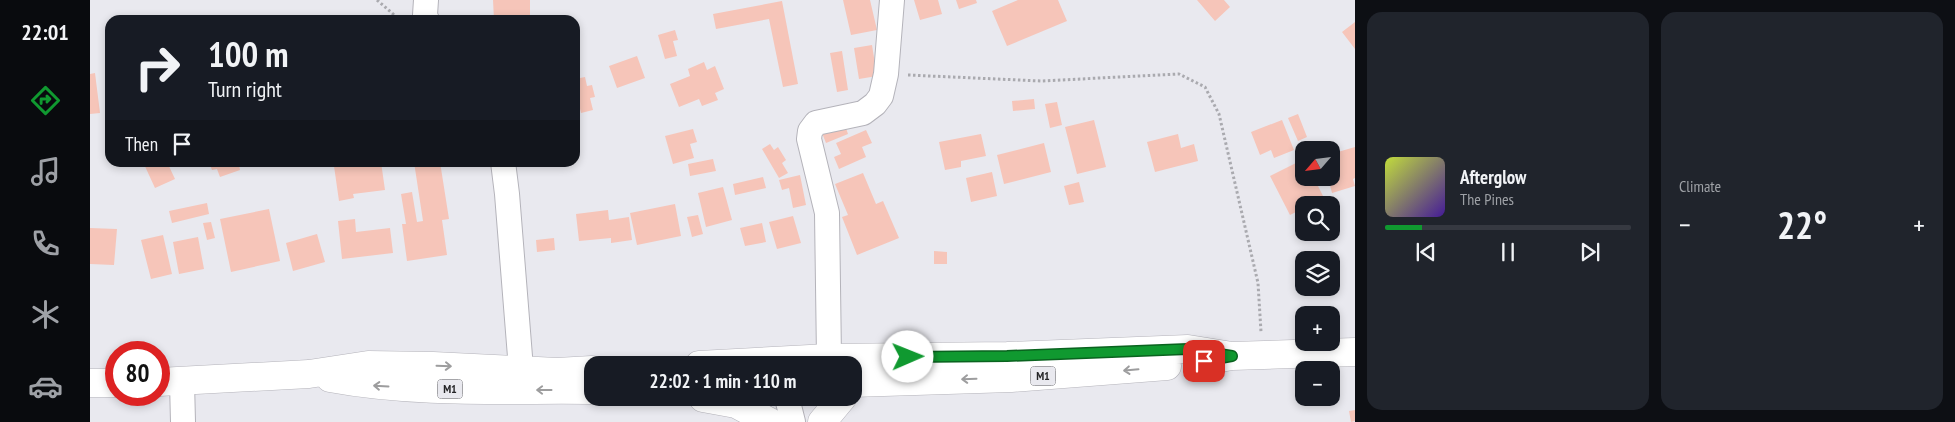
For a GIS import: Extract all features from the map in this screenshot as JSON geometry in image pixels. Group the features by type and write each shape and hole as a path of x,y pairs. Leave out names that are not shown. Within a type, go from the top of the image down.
{"highway":[{"name":"M1","path":"862,358 1007,356 1188,349 1232,356"},
{"name":"M1","path":"862,387 1115,371 1190,364 1232,356 1355,352"},
{"name":"M1","path":"170,382 309,374 368,365 521,369 557,372 584,370"},
{"name":"M1","path":"309,374 378,386 441,389 584,390"},
{"path":"90,383 105,383"},
{"path":"740,406 770,422"},
{"path":"822,422 836,406"}],"street":[{"path":"425,15 426,0"},
{"path":"828,356 827,213 809,139 810,131 816,123 863,113 875,104 881,96 886,74 892,0"},
{"path":"504,167 521,369"},
{"path":"170,382 183,422"},
{"path":"789,406 793,422"}],"path":[{"path":"377,0 394,15"},
{"path":"886,74 1041,81 1179,74 1205,87 1219,114 1258,284 1262,355"}],"building":[{"path":"493,0 530,0 530,15 494,15"},
{"path":"843,0 870,0 877,30 851,35"},
{"path":"914,0 938,0 942,14 920,20"},
{"path":"956,0 976,0 977,3 959,9"},
{"path":"1018,0 1058,0 1067,21 1007,46 992,11"},
{"path":"1197,0 1224,0 1230,7 1215,21"},
{"path":"782,1 798,84 783,87 769,19 716,29 713,14"},
{"path":"1355,22 1355,49 1342,32"},
{"path":"675,30 678,40 673,41 677,56 665,59 658,35"},
{"path":"872,45 877,76 859,79 854,48"},
{"path":"842,51 848,90 837,92 830,53"},
{"path":"637,56 645,78 617,88 609,66"},
{"path":"704,62 707,70 715,66 724,89 715,93 718,100 702,106 699,99 679,107 670,84 690,76 688,69"},
{"path":"95,73 100,113 90,114 90,74"},
{"path":"585,77 587,86 592,85 595,97 590,98 593,110 581,113 580,109 580,78"},
{"path":"1034,99 1035,109 1013,111 1012,101"},
{"path":"1057,102 1062,125 1050,128 1045,104"},
{"path":"1298,114 1307,137 1298,141 1288,118"},
{"path":"1094,120 1106,167 1077,174 1065,127"},
{"path":"1282,120 1294,150 1274,158 1271,150 1260,155 1251,132"},
{"path":"845,125 848,134 826,143 822,133"},
{"path":"693,129 697,142 690,144 694,158 673,164 665,136"},
{"path":"866,130 872,143 862,147 866,157 839,169 834,157 841,154 836,143"},
{"path":"981,134 986,156 961,161 961,167 945,170 939,142"},
{"path":"1178,134 1181,148 1194,144 1198,161 1155,172 1147,142"},
{"path":"1044,143 1051,172 1004,184 997,155"},
{"path":"770,144 774,150 778,147 786,160 782,163 788,173 779,178 762,149"},
{"path":"1355,147 1355,178 1353,179 1355,186 1332,193 1330,186 1340,186 1340,151"},
{"path":"713,159 716,171 690,176 688,164"},
{"path":"1295,164 1295,186 1318,186 1323,196 1295,196 1295,212 1290,215 1270,176"},
{"path":"145,167 169,167 175,179 155,188"},
{"path":"211,167 239,167 240,170 220,177 217,169 212,170"},
{"path":"334,167 382,167 385,190 353,194 354,198 339,201"},
{"path":"415,167 441,167 449,219 442,220 447,255 407,261 402,224 406,224 401,194 412,192 417,222 423,221"},
{"path":"992,172 997,196 971,202 966,178"},
{"path":"863,173 876,204 883,201 899,238 857,255 842,217 848,215 835,184"},
{"path":"800,175 806,205 793,208 789,188 782,190 779,180"},
{"path":"763,177 766,188 735,195 733,184"},
{"path":"1079,182 1084,202 1069,205 1064,186"},
{"path":"723,187 732,220 706,227 698,193"},
{"path":"207,203 209,214 172,223 169,211"},
{"path":"675,204 681,236 637,245 630,213"},
{"path":"269,209 280,261 231,272 220,219"},
{"path":"608,210 609,220 629,217 632,240 611,243 611,238 579,241 576,214"},
{"path":"698,215 703,234 692,237 687,217"},
{"path":"793,216 801,243 777,249 769,222"},
{"path":"355,219 356,232 390,228 393,253 342,259 338,221"},
{"path":"211,222 215,238 207,240 203,223"},
{"path":"762,223 766,242 745,246 740,228"},
{"path":"90,228 117,229 114,265 90,264"},
{"path":"317,234 325,262 293,271 286,243"},
{"path":"163,235 172,274 151,279 141,240"},
{"path":"198,237 204,269 179,274 173,242"},
{"path":"554,238 555,250 537,252 536,240"},
{"path":"934,251 947,252 947,264 934,264"},
{"path":"1355,410 1355,421 1351,422 1349,411"}],"route":[{"path":"908,357 1007,356 1188,349 1232,356 1204,361"}]}
